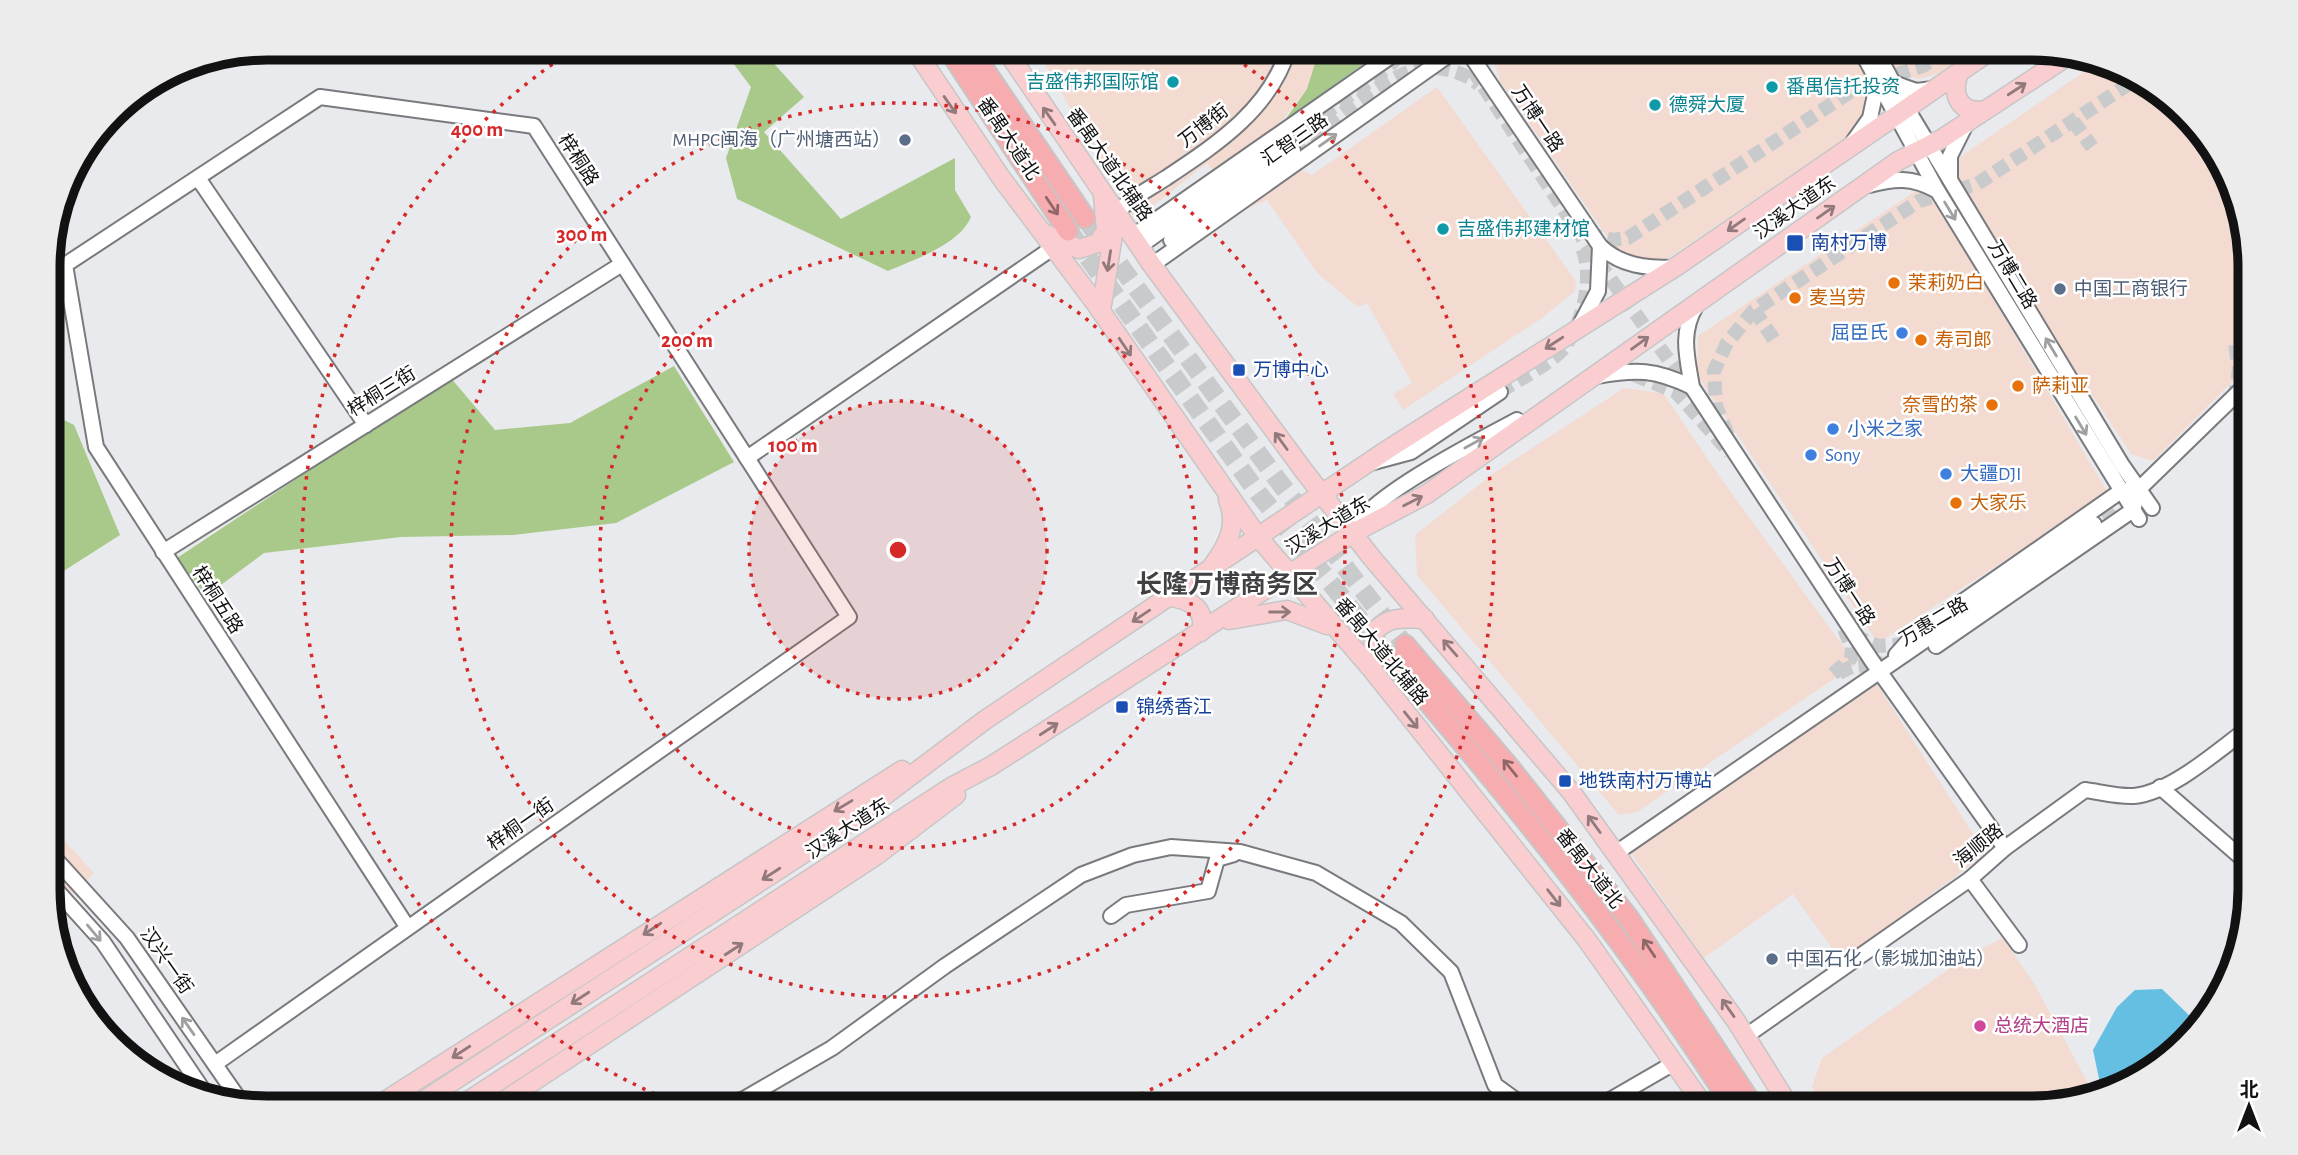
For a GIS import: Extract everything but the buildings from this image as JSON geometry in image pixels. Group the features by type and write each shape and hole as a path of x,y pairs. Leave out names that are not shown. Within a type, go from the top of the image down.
{"highway":[{"name":"番禺大道北","path":"956,60 1068,231"},
{"name":"番禺大道北","path":"978,60 1085,218"},
{"name":"番禺大道北","path":"1725,1095 1653,984 1398,651 1510,768 1630,920 1746,1095"}],"main road":[{"name":"番禺大道北辅路","path":"921,60 1101,311 1258,537 1373,671 1587,940 1697,1095"},
{"name":"番禺大道北辅路","path":"1013,60 1143,251 1323,495 1572,793 1746,1036 1783,1095"},
{"name":"汉溪大道东","path":"431,1096 832,835 985,720 1369,463 1580,325 1601,315 1674,268 1976,60"},
{"name":"汉溪大道东","path":"476,1096 951,787 991,766 1353,533 1427,494 1861,187 1968,122 2060,61"},
{"path":"1960,71 1954,87 1958,102 1972,110 1985,110"},
{"path":"1042,232 1073,247 1092,247 1106,231 1103,192"},
{"path":"1101,311 1117,212"},
{"path":"1209,570 1232,532 1233,520 1225,491"},
{"path":"1171,597 1186,600 1201,613 1208,628 1241,616 1287,611 1310,616 1340,634"},
{"path":"1373,671 1373,633 1383,622 1401,617 1425,619"},
{"path":"393,1096 820,821 985,720"},
{"path":"511,1096 888,848 991,766"}],"street":[{"name":"万博街","path":"1117,212 1192,161 1244,120 1270,90 1283,60"},
{"name":"汇智三路","path":"1143,251 1387,60"},
{"name":"汇智三路","path":"1143,251 1452,60"},
{"name":"万博一路","path":"1477,60 1600,246"},
{"name":"万博二路","path":"1868,60 1922,149 1937,190 2136,515"},
{"name":"万博二路","path":"1878,60 1884,83"},
{"path":"1848,148 1870,118 1884,83 1916,91 1933,89"},
{"name":"梓桐路","path":"65,265 320,97 534,126 849,617"},
{"path":"1951,183 1947,167 1950,156 1968,122"},
{"path":"1143,251 1290,146"},
{"name":"万博二路","path":"1922,149 1951,183 2152,508"},
{"path":"198,178 366,425"},
{"path":"1861,187 1901,178 1914,179 1937,190"},
{"path":"1600,246 1611,257 1624,262 1646,268 1674,268"},
{"path":"1580,325 1598,291 1600,246"},
{"path":"747,458 1054,247"},
{"name":"梓桐三街","path":"163,552 622,264"},
{"name":"梓桐五路","path":"65,265 96,447 408,928"},
{"path":"1692,387 1685,348 1686,322 1700,299"},
{"path":"1595,376 1634,369 1668,375 1692,387"},
{"name":"万博一路","path":"1692,387 2005,848"},
{"path":"1369,463 1411,452 1500,392"},
{"path":"2136,515 2139,489 2238,393"},
{"path":"1353,533 1359,518 1368,509 1432,467 1517,420"},
{"name":"万惠二路","path":"1616,853 1883,670 1912,637 2121,491 2139,489"},
{"name":"万惠二路","path":"1883,670 1909,661 1970,625 2136,515"},
{"path":"1883,670 2094,524"},
{"name":"梓桐一街","path":"215,1064 849,617"},
{"name":"海顺路","path":"1746,1036 1970,879 2005,848 2085,790 2134,796 2160,787 2184,775 2238,736"},
{"path":"2160,787 2238,855"},
{"path":"750,1096 832,1048 935,974 1082,875 1133,855 1171,847 1240,852 1316,873 1401,923 1451,972 1495,1085 1509,1095"},
{"path":"1111,916 1126,905 1208,891 1217,859 1240,852"},
{"name":"汉兴一街","path":"60,864 127,937 235,1093"},
{"path":"1970,879 2019,945"},
{"path":"60,894 98,936 199,1084"},
{"path":"1618,1095 1674,1063"}],"shaded area":[{"path":"1043,60 1316,60 1307,89 1249,162 1290,165 1312,175 1437,87 1576,281 1575,291 1542,318 1403,410 1393,394 1412,383 1367,303 1358,307 1318,274 1267,200 1244,210 1207,163 1135,220"},
{"path":"1497,60 1859,60 1870,79 1871,101 1859,126 1849,136 1664,261 1638,263 1616,250 1500,81 1495,65"},
{"path":"1890,60 1959,60 1938,74 1918,79 1897,71"},
{"path":"2090,68 2146,94 2187,130 2204,152 2223,187 2237,240 2238,376 2153,461 2131,454 1960,195 1954,167 1957,159"},
{"path":"1920,188 1931,194 2108,493 1878,643 1697,375 1698,336"},
{"path":"1624,388 1663,393 1722,480 1856,664 1637,812 1619,815 1417,575 1415,535 1494,473"},
{"path":"1877,684 1986,854 1841,961 1793,894 1704,958 1630,852"},
{"path":"60,836 94,873 61,905"},
{"path":"2003,938 2035,985 2090,1087 2045,1095 1817,1095 1812,1087 1822,1058 1969,955"}],"green space":[{"path":"731,60 771,60 804,97 764,132 841,219 955,158 955,190 971,217 965,227 957,236 935,250 888,271 737,199 726,158 751,87"},
{"path":"1316,60 1369,60 1285,120 1307,89"},
{"path":"674,366 734,462 616,523 513,535 401,537 264,553 206,596 177,558 450,377 495,430 570,423"},
{"path":"60,418 74,425 120,535 60,573"}],"water":[{"path":"2162,989 2192,1018 2168,1044 2146,1061 2100,1084 2093,1050 2117,1007 2135,990"}],"tunnel":[{"path":"1288,140 1395,60"},
{"path":"1587,233 1613,240 1628,238 1856,88 1923,66 1932,60"},
{"path":"1472,69 1592,253 1691,391"},
{"path":"1293,151 1368,94 1414,70 1449,70 1466,76 1479,85"},
{"path":"1728,435 1716,406 1714,371 1727,343 1754,310 1919,201 1977,184 2129,84"},
{"path":"2073,121 2092,147"},
{"path":"1085,218 1277,479 1405,645"},
{"path":"1071,234 1258,493 1390,657"},
{"path":"1500,392 1549,361 1570,339 1581,313 1587,285 1587,271 1581,246"},
{"path":"1754,310 1775,341"},
{"path":"2234,338 2238,364"},
{"path":"1634,375 1676,392 1730,453"},
{"path":"2234,400 2238,376"},
{"path":"2085,529 2135,490"},
{"path":"1833,674 1851,658 1852,648 1844,629"},
{"path":"1853,635 1878,646 1910,644"},
{"path":"1839,673 1851,667 1883,663"}],"place":[{"name":"吉盛伟邦国际馆","path":"1173,82"},
{"name":"番禺信托投资","path":"1772,87"},
{"name":"德舜大厦","path":"1655,105"},
{"name":"MHPC闽海（广州塘西站）","path":"905,140"},
{"name":"吉盛伟邦建材馆","path":"1443,229"},
{"name":"南村万博","path":"1795,243"},
{"name":"茉莉奶白","path":"1894,283"},
{"name":"中国工商银行","path":"2060,289"},
{"name":"麦当劳","path":"1795,298"},
{"name":"屈臣氏","path":"1902,333"},
{"name":"寿司郎","path":"1921,340"},
{"name":"万博中心","path":"1239,370"},
{"name":"萨莉亚","path":"2018,386"},
{"name":"奈雪的茶","path":"1992,405"},
{"name":"小米之家","path":"1833,429"},
{"name":"Sony","path":"1811,455"},
{"name":"大疆DJI","path":"1946,474"},
{"name":"大家乐","path":"1956,503"},
{"name":"锦绣香江","path":"1122,707"},
{"name":"地铁南村万博站","path":"1565,781"},
{"name":"中国石化（影城加油站）","path":"1772,959"},
{"name":"总统大酒店","path":"1980,1026"}],"district":[{"name":"长隆万博商务区","path":"1227,585"}]}
